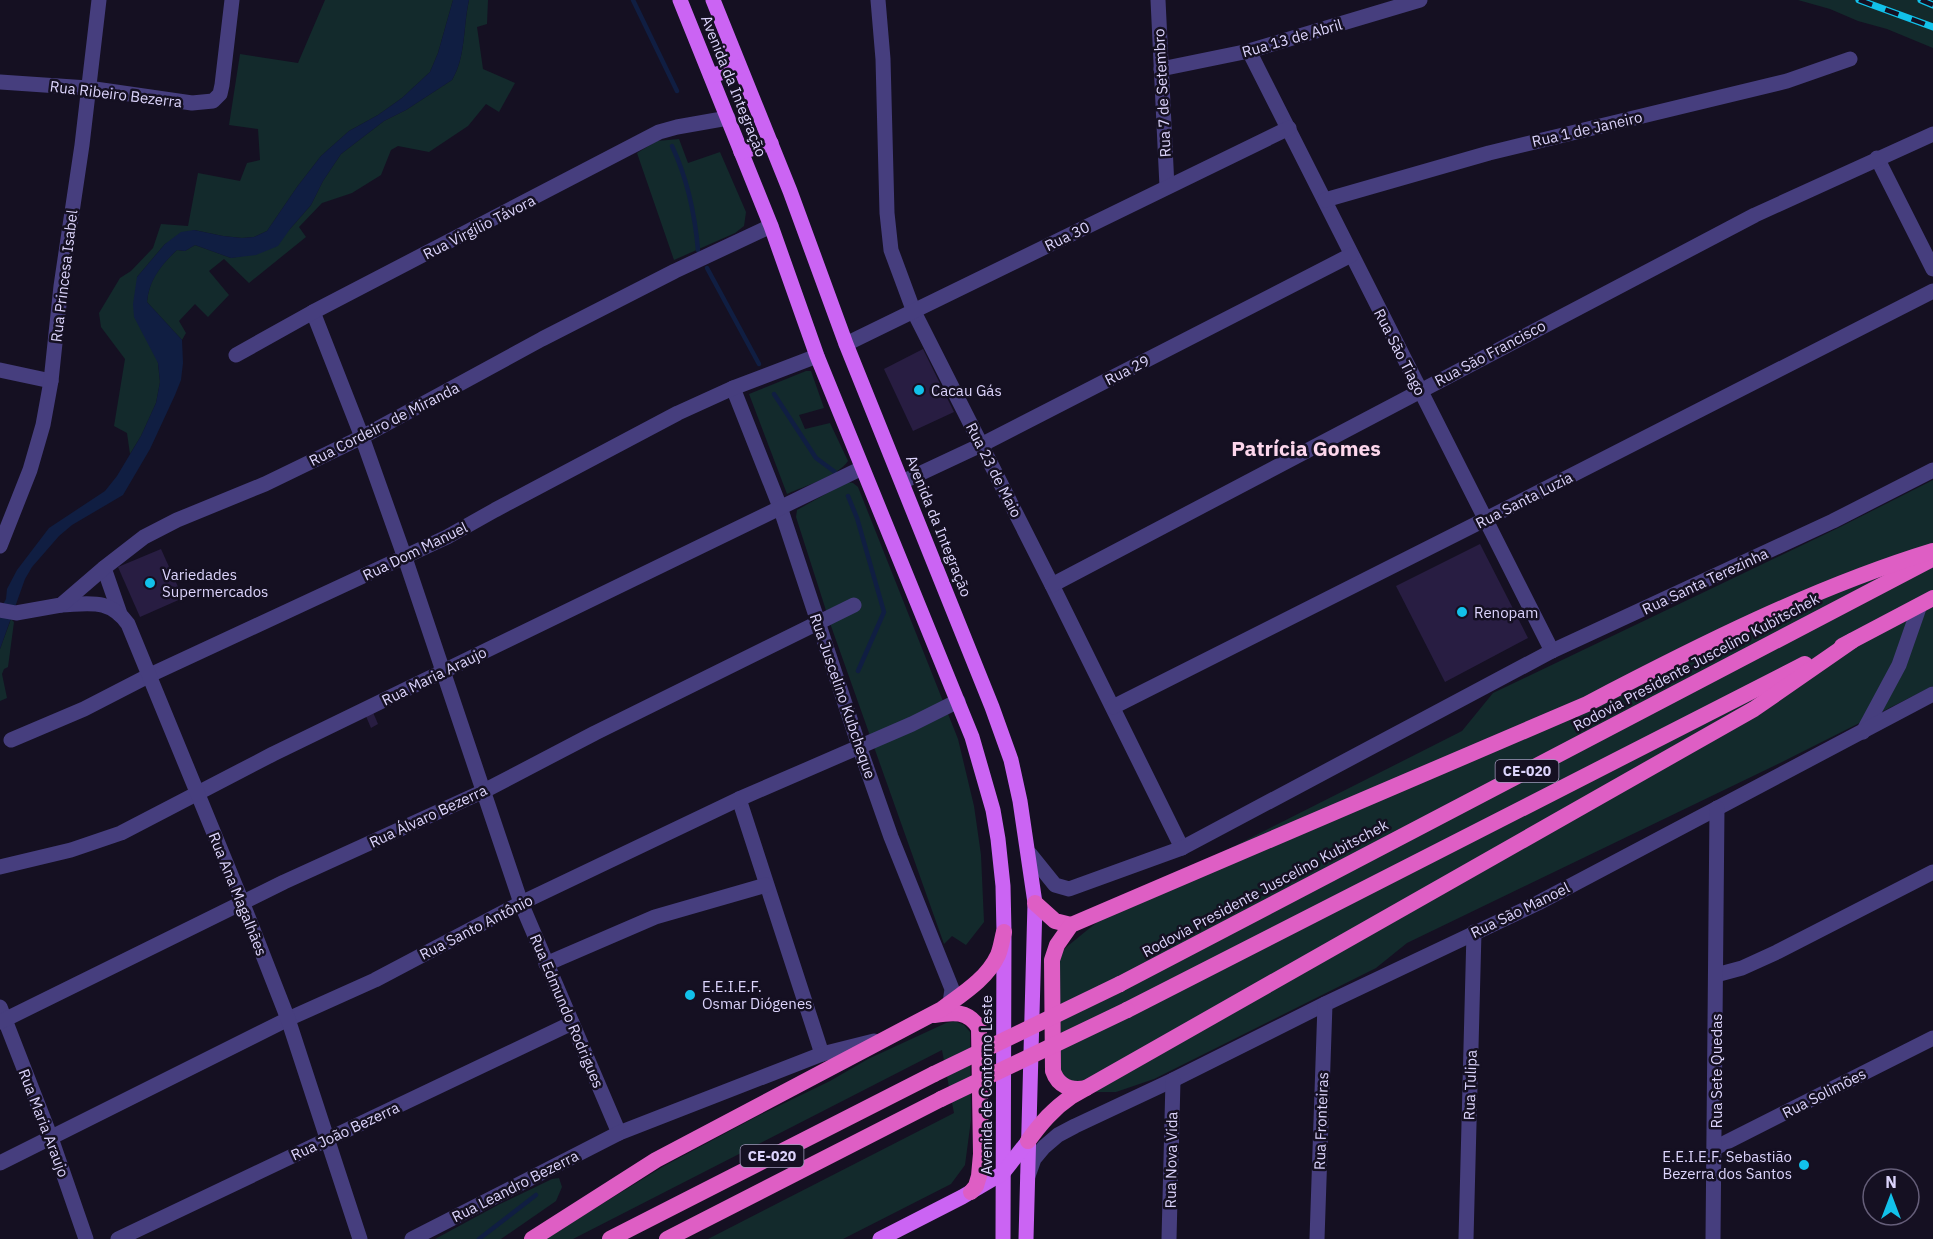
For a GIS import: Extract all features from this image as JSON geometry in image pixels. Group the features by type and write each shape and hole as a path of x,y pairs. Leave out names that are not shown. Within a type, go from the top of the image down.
{"highway":[{"path":"1086,1089 1075,1089 1062,1084 1053,1071 1052,960 1057,945 1071,925 1587,704 1669,661 1824,592 1898,562 1933,551"},
{"name":"Rodovia Presidente Juscelino Kubitschek","path":"610,1239 934,1074 1120,984 1933,559"},
{"name":"CE-020","path":"667,1239 941,1099 1128,1010 1926,602"},
{"path":"1028,1141 1042,1120 1054,1108 1754,709 1852,641"},
{"path":"1035,903 1055,921 1071,925"},
{"path":"532,1239 656,1160 930,1016 950,1003 991,967 998,955 1004,932"},
{"path":"930,1016 952,1012 968,1015 979,1028 981,1154 979,1176 971,1192"}],"main road":[{"name":"Avenida da Integração","path":"680,0 771,226 817,356 972,737 993,810 1003,886 1004,932"},
{"name":"Avenida da Integração","path":"713,0 1011,760 1029,854 1035,903 1028,1141"},
{"path":"711,76 739,67"},
{"path":"741,152 771,143"},
{"name":"Avenida de Contorno Leste","path":"1003,1239 1004,932"},
{"path":"880,1239 904,1234 1003,1173 1028,1141"},
{"path":"1026,1239 1028,1141"}],"street":[{"name":"Rua Princesa Isabel","path":"0,546 30,470 43,425 51,381 61,286 82,145 99,0"},
{"name":"Rua Ribeiro Bezerra","path":"0,82 88,88 208,103 218,99 222,85 232,0"},
{"name":"Rua 23 de Maio","path":"878,0 883,59 887,213 891,250 914,312 1182,848"},
{"name":"Rua 7 de Setembro","path":"1158,0 1167,187"},
{"name":"Rua 13 de Abril","path":"1161,69 1249,51 1420,0"},
{"name":"Rua São Tiago","path":"1249,51 1552,651"},
{"name":"Rua 1 de Janeiro","path":"1325,200 1489,153 1787,81 1850,59"},
{"name":"Rua Virgílio Távora","path":"236,355 313,312 659,132 728,118"},
{"name":"Rua 30","path":"846,344 1289,128"},
{"name":"Rua São Francisco","path":"1052,585 1745,220 1933,134"},
{"path":"1877,158 1933,269"},
{"name":"Rua Cordeiro de Miranda","path":"62,605 144,537 177,520 265,484 362,437 542,339 675,271 771,226"},
{"name":"Rua 29","path":"902,482 981,445 1352,255"},
{"name":"Rua Santa Luzia","path":"1113,707 1933,291"},
{"name":"Rua Edmundo Rodrigues","path":"313,312 362,437 405,558 520,903 619,1133"},
{"name":"Rua Dom Manuel","path":"11,740 84,709 150,675 405,558 678,413 733,388 817,356"},
{"path":"0,370 51,381"},
{"name":"Rua Juscelino Kubcheque","path":"733,388 780,507 891,837 951,989 950,1003"},
{"name":"Rua Maria Araujo","path":"0,867 71,850 121,833 443,671 862,468"},
{"name":"Rua Santa Terezinha","path":"1182,848 1552,651 1833,521 1933,470"},
{"name":"Rua Ana Magalhães","path":"104,568 120,614 128,624 150,675 288,1019 360,1239"},
{"path":"1863,732 1899,664 1926,602"},
{"path":"0,610 16,613 62,605 100,605 113,607 120,614"},
{"name":"Rua Álvaro Bezerra","path":"2,1016 243,904 284,882 484,791 595,732 854,605"},
{"name":"Rua São Manoel","path":"1027,1181 1034,1159 1058,1135 1538,903 1933,694"},
{"name":"Rua Santo Antônio","path":"0,1163 288,1019 375,980 520,903 739,799 912,724 958,701"},
{"path":"739,799 822,1054"},
{"name":"Rua Sete Quedas","path":"1713,1239 1717,808"},
{"path":"1029,854 1055,885 1069,889 1182,848"},
{"path":"1716,975 1742,968 1777,952 1933,872"},
{"path":"546,964 655,916 766,885"},
{"name":"Rua Tulipa","path":"1466,1239 1474,932"},
{"name":"Rua Fronteiras","path":"1317,1239 1325,1004"},
{"name":"Rua Maria Araujo","path":"2,1016 51,1138 86,1239"},
{"name":"Rua João Bezerra","path":"118,1239 572,1023"},
{"name":"Rua Leandro Bezerra","path":"412,1239 619,1133 822,1054 887,1038"},
{"name":"Rua Solimões","path":"1715,1148 1933,1038"},
{"name":"Rua Nova Vida","path":"1169,1239 1173,1080"}],"green space":[{"path":"325,0 453,0 438,53 430,72 402,98 349,131 321,156 267,231 254,237 242,238 194,230 165,244 137,277 158,363 160,382 156,403 130,454 127,433 114,426 125,359 101,327 99,313 120,278 131,271 153,248 161,224 188,226 198,173 240,181 247,163 260,160 258,129 229,125 240,54 298,63"},
{"path":"469,0 488,0 487,24 477,27 483,69 515,83 499,112 486,104 468,126 429,152 398,146 391,150 381,175 352,193 322,203 299,227 306,237 249,283 224,259 209,271 229,295 208,317 195,304 179,321 186,333 182,340 147,302 153,279 166,261 177,250 185,251 195,245 231,258 242,256 290,229 311,205 323,181 341,154 384,121 406,110 452,80 460,61"},
{"path":"1798,0 1933,0 1933,48 1887,29"},
{"path":"679,139 688,163 720,152 746,212 744,226 735,233 674,260 637,153 657,141"},
{"path":"811,371 824,408 799,415 805,429 830,423 848,461 836,472 787,494 749,394"},
{"path":"1933,480 1933,686 1782,762 1407,943 1376,968 1154,1079 1116,1092 1097,1092 1066,1087 1056,1069 1054,967 1064,949 1118,905 1462,731 1493,693 1838,528"},
{"path":"847,482 858,487 958,739 974,806 981,855 984,922 966,945 952,936 944,944 831,626 796,517 797,510"},
{"path":"11,619 14,622 8,667 2,674 7,698 0,701 0,649"},
{"path":"955,1021 964,1025 970,1032 971,1120 965,1165 951,1184 843,1239 708,1239 954,1113 942,1050 573,1239 545,1239 664,1166 756,1117 830,1081 868,1059"},
{"path":"559,1178 562,1187 556,1201 501,1239 435,1239 498,1205 552,1179"}],"water":[{"path":"453,0 469,0 460,61 452,80 406,110 384,121 341,154 323,181 311,205 278,246 256,255 231,258 195,245 185,251 177,250 161,267 150,287 147,302 182,340 181,380 175,395 150,449 123,495 72,525 59,536 32,567 25,579 0,649 0,610 17,570 49,528 105,491 117,476 141,436 156,403 160,382 158,363 134,317 133,304 137,277 165,244 181,232 194,230 242,238 254,237 267,231 321,156 349,131 402,98 430,72 438,53"}],"building":[{"name":"Cacau Gás","path":"923,349 954,412 913,431 884,369"},
{"name":"Renopam","path":"1480,544 1528,638 1445,682 1396,586"},
{"name":"Variedades Supermercados","path":"161,549 183,598 140,617 118,567"},
{"path":"372,710 378,724 371,728 365,714"}],"waterway":[{"path":"633,0 677,91"},
{"path":"672,146 690,197 698,250"},
{"path":"707,268 759,364"},
{"path":"774,394 816,458 835,472"},
{"path":"848,496 857,518 884,612 858,671"},
{"path":"479,1239 536,1195"}],"railway":[{"path":"1859,0 1933,27"},
{"path":"1921,0 1933,5"}],"place":[{"name":"Cacau Gás","path":"919,390"},
{"name":"Variedades Supermercados","path":"150,583"},
{"name":"Renopam","path":"1462,612"},
{"name":"E.E.I.E.F. Osmar Diógenes","path":"690,995"},
{"name":"E.E.I.E.F. Sebastião Bezerra dos Santos","path":"1804,1165"}],"district":[{"name":"Patrícia Gomes","path":"1306,448"}]}
